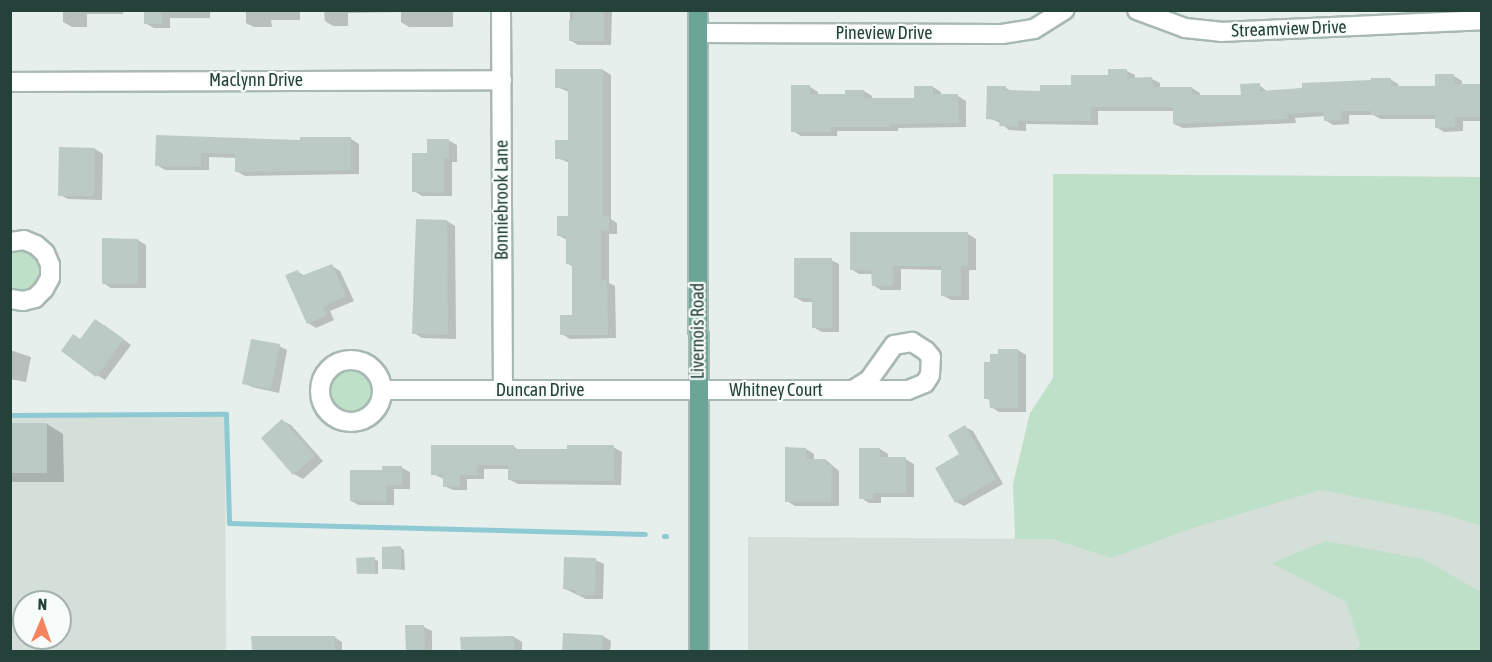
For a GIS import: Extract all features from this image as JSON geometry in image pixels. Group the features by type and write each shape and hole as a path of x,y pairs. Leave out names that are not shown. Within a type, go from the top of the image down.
{"main road":[{"name":"Livernois Road","path":"698,10 699,651"}],"street":[{"name":"Bonniebrook Lane","path":"501,10 503,390"},
{"name":"Pineview Drive","path":"698,33 1002,34 1034,29 1065,10"},
{"name":"Streamview Drive","path":"1137,10 1185,28 1221,32 1482,20"},
{"name":"Maclynn Drive","path":"10,82 502,80"},
{"path":"10,299 23,301 35,298 44,289 50,271 45,253 36,244 24,240 11,240"},
{"name":"Duncan Drive","path":"382,390 698,390"},
{"name":"Whitney Court","path":"698,390 853,390"}],"shaded area":[{"path":"1053,174 1481,177 1481,651 748,651 748,537 1053,539"},
{"path":"10,416 225,416 226,651 11,651"}],"green space":[{"path":"1053,174 1481,177 1481,526 1439,513 1320,490 1193,528 1111,558 1053,539 1015,539 1013,484 1030,413 1053,378"},
{"path":"26,251 38,260 41,274 34,288 20,293 11,291 11,252"},
{"path":"351,370 359,371 366,376 371,383 371,399 366,406 359,411 351,412 343,411 336,406 331,399 330,391 331,383 336,376 343,371"},
{"path":"1326,541 1423,559 1481,592 1481,651 1356,651 1360,644 1346,602 1272,563"}],"building":[{"path":"144,10 162,10 162,24 144,24"},
{"path":"573,10 604,10 604,41 569,41 569,20 573,20"},
{"path":"555,69 603,69 603,216 609,216 609,230 601,230 601,280 607,280 608,335 560,335 560,315 572,315 572,264 566,264 566,236 557,236 557,216 568,216 568,159 555,159 555,140 568,140 568,88 555,88"},
{"path":"1108,69 1127,69 1127,78 1152,77 1153,87 1192,87 1192,95 1241,95 1240,84 1260,83 1260,91 1302,88 1302,83 1371,80 1371,78 1391,78 1391,86 1435,86 1435,74 1454,74 1454,84 1482,84 1482,117 1455,117 1455,127 1435,128 1435,115 1371,115 1371,111 1341,111 1341,120 1324,121 1323,112 1287,114 1288,119 1173,124 1173,107 1091,107 1091,121 1018,121 1018,127 999,126 1000,120 986,119 987,86 1006,86 1006,90 1040,91 1040,85 1071,85 1071,75 1108,75"},
{"path":"791,85 810,85 810,94 845,94 845,90 864,90 864,98 914,98 914,86 933,86 933,94 958,94 959,123 890,124 890,127 830,127 830,132 791,132"},
{"path":"156,135 300,140 300,137 351,137 351,170 235,172 235,154 201,153 201,167 155,166"},
{"path":"427,139 449,139 449,158 444,158 444,193 412,192 412,153 427,153"},
{"path":"59,147 95,148 94,196 58,196"},
{"path":"416,219 447,220 448,335 412,334"},
{"path":"850,232 968,232 968,266 961,266 961,296 941,296 941,266 893,266 893,286 872,286 871,270 850,270"},
{"path":"102,238 138,239 138,284 102,284"},
{"path":"794,258 832,258 832,328 812,328 812,298 794,298"},
{"path":"332,264 346,296 323,307 327,315 307,324 285,275 298,270 301,276"},
{"path":"95,319 124,339 96,377 61,351 73,334 80,339"},
{"path":"251,339 280,344 271,389 242,384"},
{"path":"998,349 1018,349 1018,408 990,408 989,399 984,399 984,362 990,362 990,354 998,354"},
{"path":"282,419 315,456 293,475 261,438"},
{"path":"10,423 47,423 47,473 10,473"},
{"path":"965,425 996,479 955,503 935,468 959,454 948,435"},
{"path":"431,445 514,445 514,449 567,449 567,445 614,445 614,481 508,480 508,465 477,465 477,475 460,475 460,486 443,487 443,475 431,475"},
{"path":"785,447 806,448 806,459 826,459 826,465 832,465 831,502 785,502"},
{"path":"859,448 880,448 880,457 906,457 906,493 873,493 873,499 859,499"},
{"path":"382,466 402,466 402,485 387,485 386,502 350,501 350,470 382,470"},
{"path":"401,546 401,569 382,569 382,547"},
{"path":"375,557 375,573 357,574 356,558"},
{"path":"564,557 596,558 595,595 576,595 577,590 563,589"},
{"path":"405,625 424,625 425,651 406,651"},
{"path":"563,633 603,635 602,651 562,651"},
{"path":"251,636 335,636 335,651 252,651"},
{"path":"514,636 514,651 461,651 460,637"}],"waterway":[{"path":"10,415 226,414 229,523 645,534"}]}
